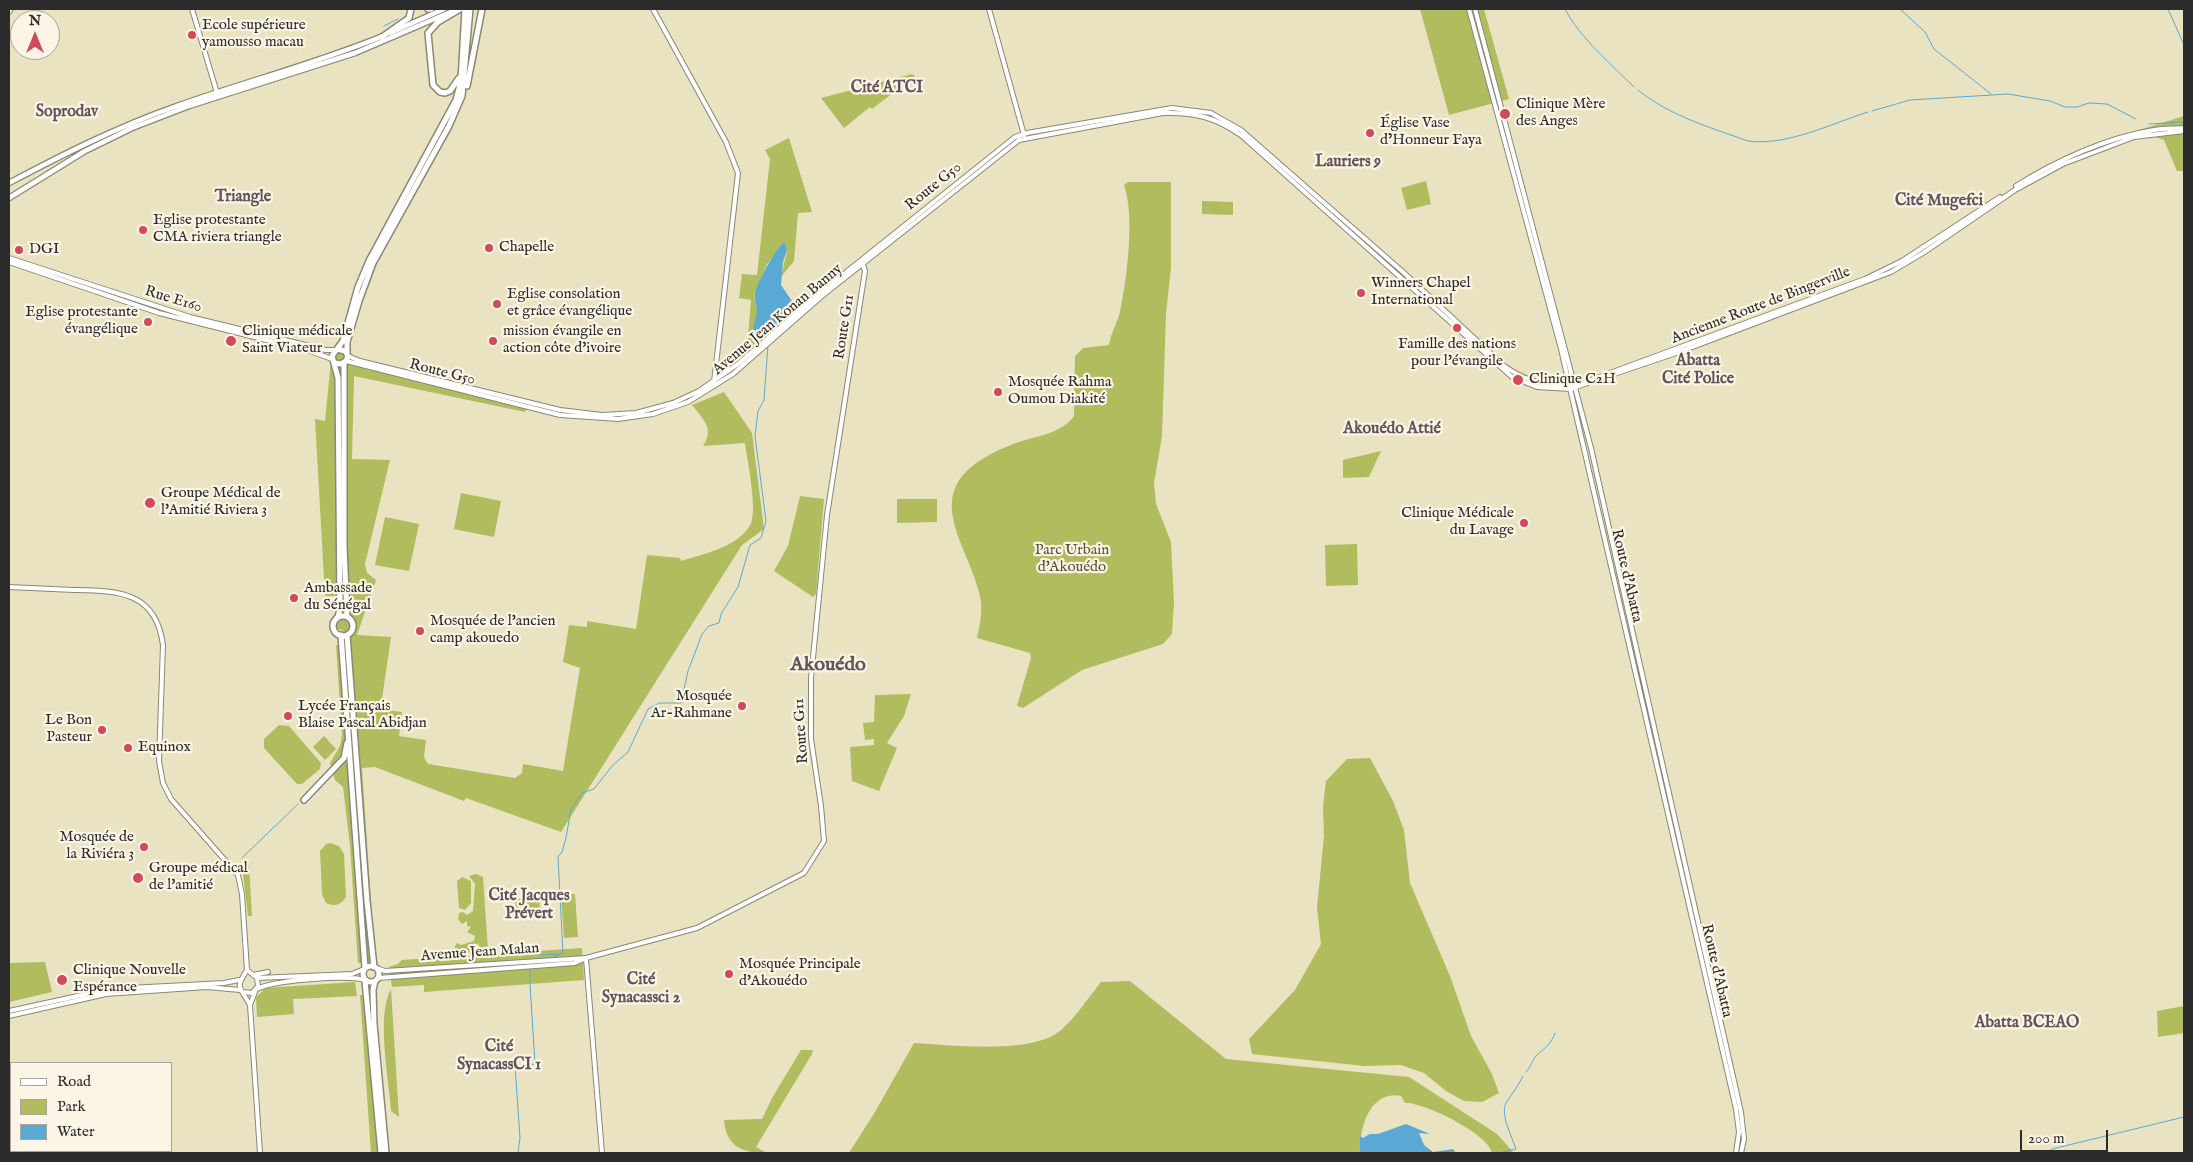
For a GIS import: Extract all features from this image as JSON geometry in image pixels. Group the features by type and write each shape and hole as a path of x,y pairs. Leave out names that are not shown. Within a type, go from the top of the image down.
{"highway":[{"path":"382,36 409,18 411,9"},
{"path":"459,9 438,22 430,30 428,38 433,85 440,92 450,91 455,86 462,68"},
{"path":"462,96 467,21 465,9"},
{"path":"470,9 459,89 453,106 369,261 356,294 343,341 336,350 334,361 338,378 340,609 333,626 335,632 344,635 350,632 352,625 347,617 344,546 347,342 373,263 449,126 462,96 473,64 482,9"},
{"path":"336,350 342,349 346,358"},
{"path":"334,361 346,358"},
{"path":"338,617 347,617"},
{"path":"304,800 346,754 344,635"},
{"path":"344,635 367,901 376,980 372,990 386,1153"},
{"path":"346,703 365,968 362,976 365,980 381,1153"},
{"path":"365,968 375,968"},
{"path":"365,980 376,980"}],"main road":[{"path":"9,183 140,120 217,92 306,65 382,36 444,9"},
{"path":"9,198 86,151 132,128 182,109 354,53 395,38 459,9"}],"street":[{"path":"192,9 217,92"},
{"path":"653,9 726,142 738,173 715,384"},
{"path":"989,9 1025,136"},
{"name":"Route d'Abatta","path":"1469,9 1570,387 1736,1109 1739,1132 1736,1153"},
{"name":"Route d'Abatta","path":"1475,9 1575,386 1741,1112 1744,1139 1741,1153"},
{"name":"Ancienne Route de Bingerville","path":"1025,136 1163,113 1198,114 1221,122 1242,136 1291,179 1507,374 1525,384 1537,387 1570,387 1682,348 1889,268 1922,249 2035,174 2082,152 2134,134 2154,130 2184,129"},
{"name":"Route G50","path":"861,262 1025,136"},
{"name":"Rue E160","path":"9,258 190,317 311,347 336,350"},
{"name":"Rue E160","path":"9,262 159,313 316,353 334,361"},
{"name":"Avenue Jean Konan Banny","path":"715,384 768,340 772,333 861,262"},
{"name":"Avenue Jean Konan Banny","path":"533,406 580,418 618,419 671,408 715,384 861,262"},
{"name":"Route G11","path":"586,958 697,928 746,901 802,875 809,868 824,841 822,806 811,739 812,678 828,514 865,271 861,262"},
{"name":"Route G50","path":"346,358 533,406"},
{"path":"9,587 116,592 140,601 152,612 159,626 162,645 159,760 161,776 171,799 238,875 242,894 247,970 239,980 224,983 110,989 9,1012"},
{"path":"586,958 602,1153"},
{"name":"Avenue Jean Malan","path":"375,968 384,971 586,958"},
{"name":"Avenue Jean Malan","path":"376,980 575,963 586,958"},
{"path":"244,975 264,978 352,974 365,968"},
{"path":"247,970 254,976 256,990 250,1005 260,1153"},
{"path":"254,976 268,972 264,978"},
{"path":"9,1016 106,994 207,987 242,991 249,994 273,983 351,978 365,980"},
{"path":"239,980 242,991 250,1005"}],"green space":[{"path":"1420,9 1484,9 1509,99 1449,115"},
{"path":"912,74 915,76 872,109 870,107 844,128 821,98"},
{"path":"2184,116 2184,171 2177,171 2164,140 2136,131"},
{"path":"789,138 812,212 798,213 794,261 781,277 787,251 784,243 767,264 754,296 767,332 774,330 747,350 751,300 739,298 742,274 757,275 770,159 765,150"},
{"path":"1426,181 1431,204 1407,210 1401,188"},
{"name":"Parc Urbain d'Akouédo","path":"1128,182 1171,182 1171,267 1166,314 1162,436 1154,483 1156,504 1171,542 1174,603 1172,634 1163,644 1082,670 1023,708 1017,706 1031,658 1030,653 977,638 981,601 975,578 955,526 952,510 953,494 960,478 975,464 1011,445 1055,431 1063,427 1074,416 1075,356 1083,348 1109,345 1120,312 1129,247 1129,213 1124,185"},
{"path":"1202,201 1233,202 1233,215 1202,214"},
{"path":"341,351 346,354 344,363 526,409 525,412 354,376 352,459 390,460 365,564 367,573 376,580 357,635 391,637 382,699 384,710 402,712 399,736 426,740 424,757 428,764 515,778 522,773 523,764 563,771 580,668 563,662 569,625 587,627 587,621 636,629 647,555 680,558 681,561 727,545 736,540 749,527 752,520 753,499 745,443 703,446 708,429 692,405 724,392 752,433 764,529 742,545 561,832 466,798 464,801 375,767 362,768 375,961 358,963 350,846 343,787 335,780 330,763 340,746 342,735 336,645 344,646 344,631 338,629 336,625 339,620 344,618 344,596 325,596 315,419 325,421 331,360 337,352"},
{"path":"1381,451 1369,477 1343,478 1343,460"},
{"path":"461,493 501,501 494,537 454,529"},
{"path":"800,496 824,499 816,594 813,597 774,571 788,546"},
{"path":"897,499 937,499 937,522 897,523"},
{"path":"385,517 419,524 409,571 375,565"},
{"path":"1357,544 1358,585 1326,586 1325,545"},
{"path":"911,694 904,716 887,743 897,748 879,791 852,781 850,747 874,745 874,739 865,740 863,723 874,722 875,695"},
{"path":"279,725 289,726 321,763 320,769 302,784 297,784 264,748 264,739"},
{"path":"324,736 336,749 325,760 313,747"},
{"path":"1370,758 1393,801 1404,830 1410,883 1450,976 1471,1036 1492,1074 1499,1093 1482,1102 1464,1101 1446,1091 1424,1073 1401,1065 1364,1066 1252,1054 1249,1039 1295,990 1321,944 1317,907 1324,836 1323,807 1326,781 1347,759"},
{"path":"330,843 339,846 344,854 346,897 342,902 335,905 326,903 322,894 320,851 326,844"},
{"path":"247,861 249,864 252,916 248,916 242,866"},
{"path":"476,874 483,877 488,950 481,952 478,943 471,954 464,950 460,953 454,949 457,943 461,945 474,941 475,936 467,932 471,927 467,926 467,921 462,924 458,919 459,913 463,912 467,915 473,911 475,884 469,876"},
{"path":"462,877 471,881 471,903 465,910 459,908 457,881"},
{"path":"575,894 578,937 564,938 561,895"},
{"path":"539,897 540,913 516,914 515,899"},
{"path":"582,948 584,980 424,992 424,985 392,987 389,967 398,964 402,960"},
{"path":"45,962 52,992 9,1002 9,963"},
{"path":"1130,981 1226,1059 1409,1077 1497,1134 1514,1153 1492,1153 1488,1145 1480,1137 1455,1120 1426,1108 1405,1103 1401,1096 1390,1096 1381,1099 1374,1105 1364,1122 1360,1153 849,1153 875,1112 914,1043 991,1047 1031,1043 1048,1038 1067,1025 1101,982"},
{"path":"355,982 357,996 293,999 294,1014 257,1017 256,997 266,988"},
{"path":"391,989 399,1117 391,1111 385,1048 384,1015"},
{"path":"360,995 366,995 378,1153 371,1153"},
{"path":"2184,1006 2184,1033 2158,1037 2157,1011"},
{"path":"801,1050 813,1050 756,1147 767,1153 750,1152 737,1147 728,1137 724,1120 762,1119 772,1098"}],"water":[{"path":"784,242 787,250 783,262 781,285 796,307 778,327 755,340 753,327 757,313 756,289 771,259"},
{"path":"1406,1124 1430,1134 1419,1133 1424,1145 1433,1152 1453,1149 1456,1153 1360,1153 1360,1136 1363,1138 1370,1134 1378,1134"}],"waterway":[{"path":"1565,9 1587,40 1634,87"},
{"path":"1900,9 1925,32 1934,49 1991,94"},
{"path":"2168,9 2184,45"},
{"path":"384,26 398,19"},
{"path":"1638,90 1677,114 1704,126 1748,141 1763,142 1794,137 1868,112"},
{"path":"1872,111 1910,100 2008,94 2050,101 2065,107 2077,107 2089,103 2107,104 2136,119"},
{"path":"2149,124 2184,122"},
{"path":"550,959 563,953 558,857 562,852 566,838 571,809 582,793 594,789 612,766 628,752 648,709 659,703 681,703 688,671 702,634 709,626 719,623 721,614 738,587 750,545 761,538 766,521 755,436 758,411 764,400 768,344"},
{"path":"242,858 298,804"},
{"path":"538,955 559,954"},
{"path":"518,1153 520,1138 515,1066 535,1064 530,984 530,970 533,967"},
{"path":"1526,1072 1536,1056 1550,1043 1555,1033"},
{"path":"1499,1153 1516,1149 1504,1113 1506,1103 1523,1076"},
{"path":"2048,1153 2052,1149 2184,1117"}],"place":[{"name":"Ecole supérieure yamousso macau","path":"192,35"},
{"name":"Clinique Mère des Anges","path":"1505,114"},
{"name":"Église Vase d’Honneur Faya","path":"1370,133"},
{"name":"Eglise protestante CMA riviera triangle","path":"143,230"},
{"name":"Chapelle","path":"489,248"},
{"name":"DGI","path":"19,250"},
{"name":"Winners Chapel International","path":"1361,293"},
{"name":"Eglise consolation et grâce évangélique","path":"497,304"},
{"name":"Eglise protestante évangélique","path":"148,322"},
{"name":"Famille des nations pour l'évangile","path":"1457,328"},
{"name":"Clinique médicale Saint Viateur","path":"231,341"},
{"name":"mission évangile en action côte d'ivoire","path":"493,341"},
{"name":"Clinique C2H","path":"1518,380"},
{"name":"Mosquée Rahma Oumou Diakité","path":"998,392"},
{"name":"Groupe Médical de l'Amitié Riviera 3","path":"150,503"},
{"name":"Clinique Médicale du Lavage","path":"1524,523"},
{"name":"Ambassade du Sénégal","path":"294,598"},
{"name":"Mosquée de l'ancien camp akouedo","path":"420,631"},
{"name":"Mosquée Ar-Rahmane","path":"742,706"},
{"name":"Lycée Français Blaise Pascal Abidjan","path":"288,716"},
{"name":"Le Bon Pasteur","path":"102,730"},
{"name":"Equinox","path":"128,748"},
{"name":"Mosquée de la Riviéra 3","path":"144,847"},
{"name":"Groupe médical de l'amitié","path":"138,878"},
{"name":"Mosquée Principale d'Akouédo","path":"729,974"},
{"name":"Clinique Nouvelle Espérance","path":"62,980"}],"district":[{"name":"Cité ATCI","path":"887,89"},
{"name":"Soprodav","path":"67,113"},
{"name":"Lauriers 9","path":"1348,163"},
{"name":"Triangle","path":"243,198"},
{"name":"Cité Mugefci","path":"1939,202"},
{"name":"Abatta Cité Police","path":"1698,371"},
{"name":"Akouédo Attié","path":"1392,430"},
{"name":"Akouédo","path":"828,666"},
{"name":"Cité Jacques Prévert","path":"529,906"},
{"name":"Cité Synacassci 2","path":"641,990"},
{"name":"Abatta BCEAO","path":"2027,1024"},
{"name":"Cité SynacassCI 1","path":"499,1057"}]}
